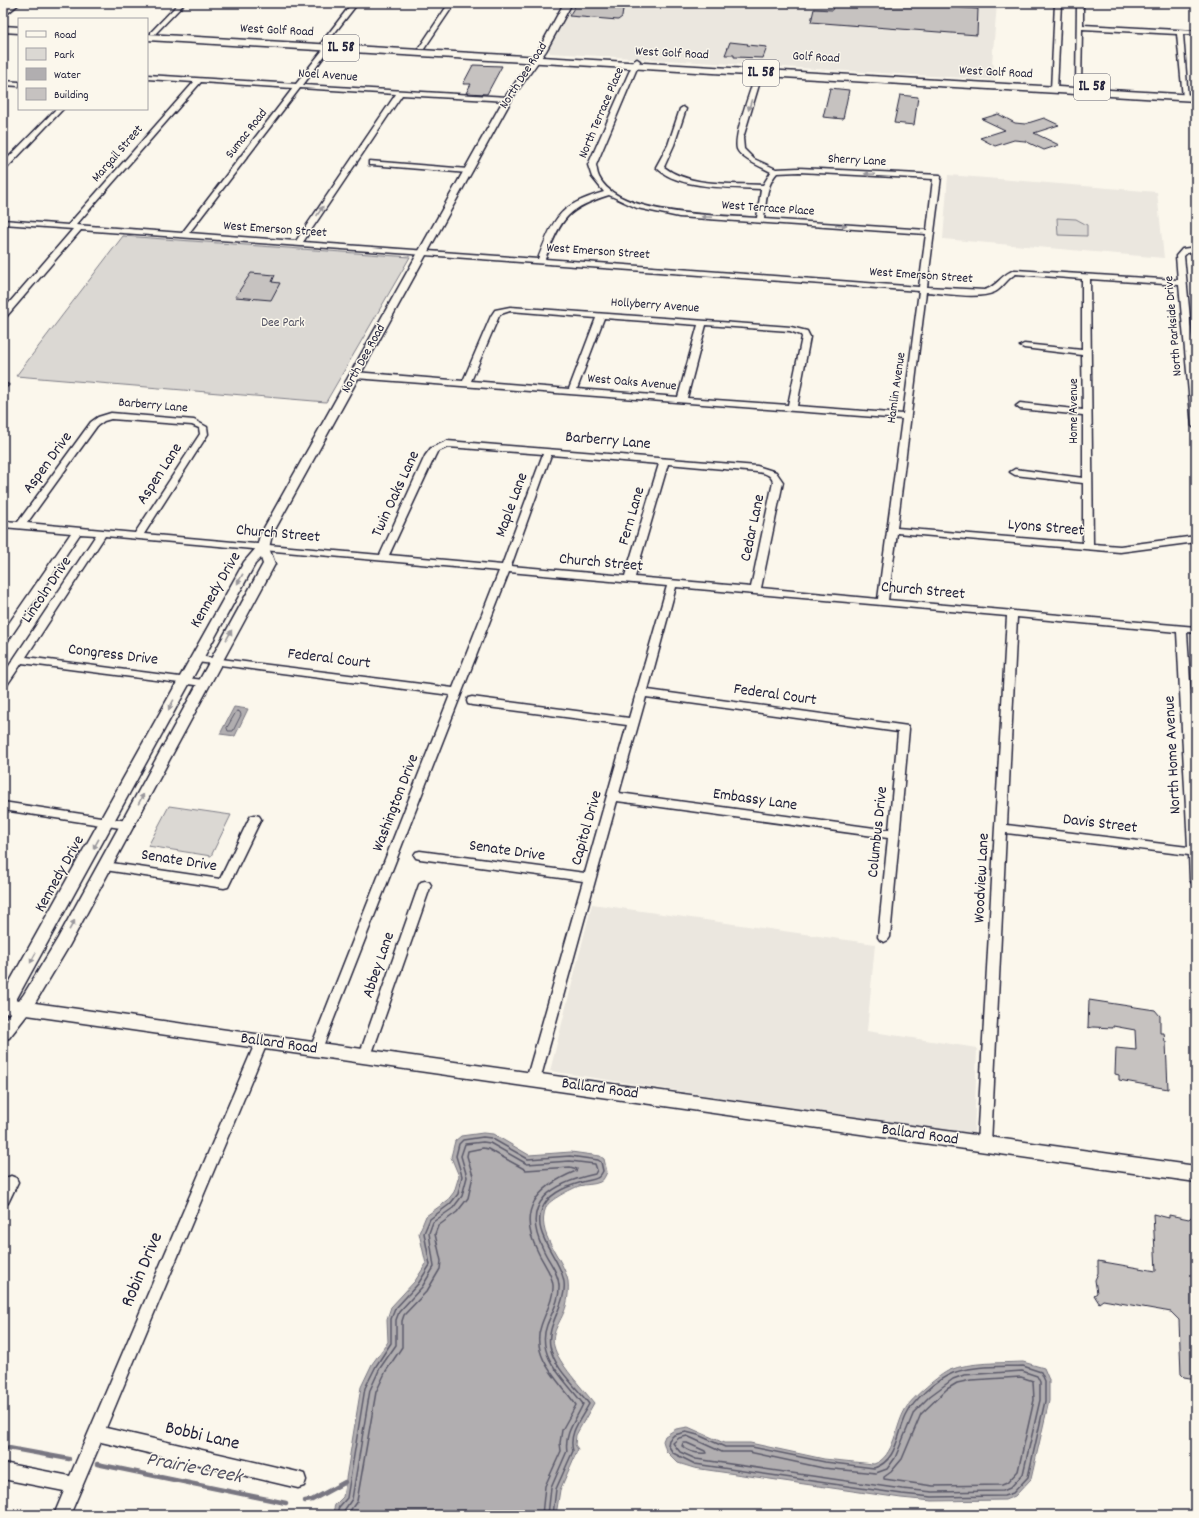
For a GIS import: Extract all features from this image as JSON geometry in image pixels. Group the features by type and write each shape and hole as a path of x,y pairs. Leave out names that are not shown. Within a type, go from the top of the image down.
{"main road":[{"path":"3,24 18,25"},
{"path":"3,29 18,30"},
{"name":"West Golf Road","path":"149,34 1191,95"},
{"name":"West Golf Road","path":"327,44 422,48 537,57"},
{"name":"West Golf Road","path":"636,63 684,64"},
{"name":"Golf Road","path":"684,64 760,70 873,74"},
{"name":"West Golf Road","path":"873,74 1054,88 1078,86 1191,95"}],"street":[{"path":"3,15 16,3"},
{"path":"149,34 182,3"},
{"name":"Sumac Road","path":"184,235 299,86 355,3"},
{"path":"422,48 452,3"},
{"name":"North Dee Road","path":"264,548 266,535 468,171 508,100 537,57 568,3"},
{"path":"1054,88 1058,3"},
{"path":"1078,86 1080,3"},
{"path":"1079,27 1196,33"},
{"path":"1180,33 1191,95"},
{"name":"North Terrace Place","path":"609,193 597,181 594,176 592,165 636,63"},
{"path":"760,70 740,138 741,150 752,160 775,171 767,180 760,220"},
{"name":"Noel Avenue","path":"148,77 508,100"},
{"name":"Margail Street","path":"3,315 199,80"},
{"path":"3,82 18,84"},
{"path":"298,244 400,93"},
{"path":"683,109 671,145 660,167 665,173 689,182 765,187"},
{"path":"3,167 59,110"},
{"path":"372,163 468,171"},
{"name":"Sherry Lane","path":"775,171 799,170 937,177"},
{"name":"Hamlin Avenue","path":"883,602 906,417 924,289 929,232 937,177"},
{"path":"541,260 556,224 566,211 582,201 609,193"},
{"name":"West Terrace Place","path":"609,193 636,205 664,213 929,232"},
{"name":"West Emerson Street","path":"3,222 924,289 989,292 1007,275 1016,272 1183,283"},
{"name":"North Parkside Drive","path":"1196,249 1185,250 1180,256 1196,426"},
{"name":"Home Avenue","path":"1086,276 1088,547"},
{"name":"Hollyberry Avenue","path":"466,383 495,316 503,310 518,308 703,322 791,329 804,333 806,342 792,408"},
{"path":"572,391 601,315"},
{"path":"682,400 703,322"},
{"path":"1024,346 1087,353"},
{"name":"West Oaks Avenue","path":"355,374 906,417"},
{"path":"1020,406 1087,413"},
{"name":"Barberry Lane","path":"101,419 111,416 194,423 203,427"},
{"name":"Aspen Drive","path":"20,526 94,424 101,419"},
{"name":"Aspen Lane","path":"138,536 204,434 203,427"},
{"name":"Barberry Lane","path":"440,446 447,444 458,444 757,469 773,473"},
{"name":"Twin Oaks Lane","path":"383,558 430,456 434,450 440,446"},
{"name":"Maple Lane","path":"505,569 548,452"},
{"name":"Fern Lane","path":"629,580 664,461"},
{"path":"1015,472 1088,481"},
{"name":"Cedar Lane","path":"755,591 778,482 777,477 773,473"},
{"name":"Church Street","path":"3,524 1196,630"},
{"name":"Lyons Street","path":"893,530 1120,549 1196,540"},
{"name":"Lincoln Drive","path":"3,640 77,531"},
{"name":"Lincoln Drive","path":"3,683 102,534"},
{"name":"Kennedy Drive","path":"4,1006 22,977 108,822 250,562 264,548 269,564 214,661 105,866 24,1008"},
{"name":"Washington Drive","path":"316,1049 505,569"},
{"name":"Capitol Drive","path":"533,1080 672,584"},
{"name":"Woodview Lane","path":"984,1144 1012,613"},
{"name":"North Home Avenue","path":"1182,628 1196,880"},
{"name":"Congress Drive","path":"19,658 203,683"},
{"name":"Federal Court","path":"196,659 457,692"},
{"name":"Federal Court","path":"642,693 904,729"},
{"path":"472,700 633,722"},
{"name":"Columbus Drive","path":"884,937 904,729"},
{"name":"Embassy Lane","path":"612,796 893,835"},
{"path":"3,806 127,825"},
{"name":"Senate Drive","path":"105,866 224,884 255,819"},
{"name":"Davis Street","path":"1001,828 1195,852"},
{"name":"Senate Drive","path":"420,855 590,878"},
{"name":"Abbey Lane","path":"365,1056 425,885"},
{"name":"Ballard Road","path":"4,1006 262,1041 1196,1174"},
{"path":"3,1032 24,1008"},
{"name":"Robin Drive","path":"62,1515 262,1041"},
{"path":"3,1199 12,1182"},
{"name":"Bobbi Lane","path":"96,1433 298,1480"},
{"path":"3,1471 74,1486"}],"shaded area":[{"path":"573,3 781,3 817,6 824,3 997,4 992,63 994,65 993,78 998,80 550,53 548,49"},
{"path":"948,175 1157,192 1164,258 943,239"},
{"path":"592,904 875,944 867,1031 977,1048 974,1137 550,1071"}],"green space":[{"path":"1057,218 1076,219 1087,225 1087,236 1058,235"},
{"name":"Dee Park","path":"123,236 410,257 326,402 16,376"},
{"path":"169,806 231,815 211,856 148,846"}],"water":[{"path":"234,707 248,709 235,736 220,734"},
{"path":"483,1133 493,1134 529,1155 571,1152 600,1156 604,1159 607,1172 600,1182 579,1186 556,1198 546,1207 544,1217 544,1227 547,1236 561,1263 568,1281 567,1303 555,1331 553,1341 554,1346 560,1360 594,1403 576,1435 575,1445 578,1449 560,1490 556,1515 332,1515 335,1505 343,1497 361,1387 372,1364 388,1342 387,1319 391,1307 415,1281 426,1264 419,1233 426,1216 447,1201 454,1192 459,1176 451,1157 455,1141 461,1136"},
{"path":"1023,1362 1044,1368 1049,1380 1049,1401 1031,1479 1015,1496 1005,1500 932,1501 901,1498 694,1468 678,1463 666,1451 663,1441 665,1436 676,1429 688,1427 724,1443 750,1443 824,1459 874,1464 886,1455 894,1440 902,1415 909,1404 933,1381 945,1372 958,1367 986,1363"}],"building":[{"path":"577,3 618,5 623,9 622,17 618,20 569,16"},
{"path":"835,3 903,3 978,9 977,35 811,22 814,9 833,10"},
{"path":"730,42 767,47 763,58 734,57 734,55 725,55"},
{"path":"473,65 502,66 487,94 466,93 471,84 463,84"},
{"path":"830,88 849,90 843,119 823,117"},
{"path":"900,95 918,97 914,125 894,123"},
{"path":"998,114 1015,123 1025,124 1044,118 1059,125 1034,133 1059,145 1044,150 1025,141 1014,140 995,146 980,138 1005,130 982,119"},
{"path":"251,273 275,275 272,282 280,283 271,300 235,297"},
{"path":"1089,1000 1155,1010 1160,1016 1160,1033 1164,1033 1166,1042 1168,1089 1119,1080 1119,1075 1115,1074 1116,1048 1136,1050 1135,1030 1113,1026 1113,1028 1088,1028"},
{"path":"1196,1212 1196,1273 1194,1275 1194,1291 1196,1293 1196,1379 1184,1377 1181,1374 1179,1320 1171,1312 1103,1300 1099,1303 1094,1295 1097,1293 1095,1280 1098,1273 1098,1261 1156,1271 1153,1214 1169,1218 1169,1215 1189,1219"}],"waterway":[{"name":"Prairie Creek","path":"3,1447 69,1459"},
{"name":"Prairie Creek","path":"97,1464 286,1503"},
{"name":"Prairie Creek","path":"305,1501 312,1500 345,1482"}]}
